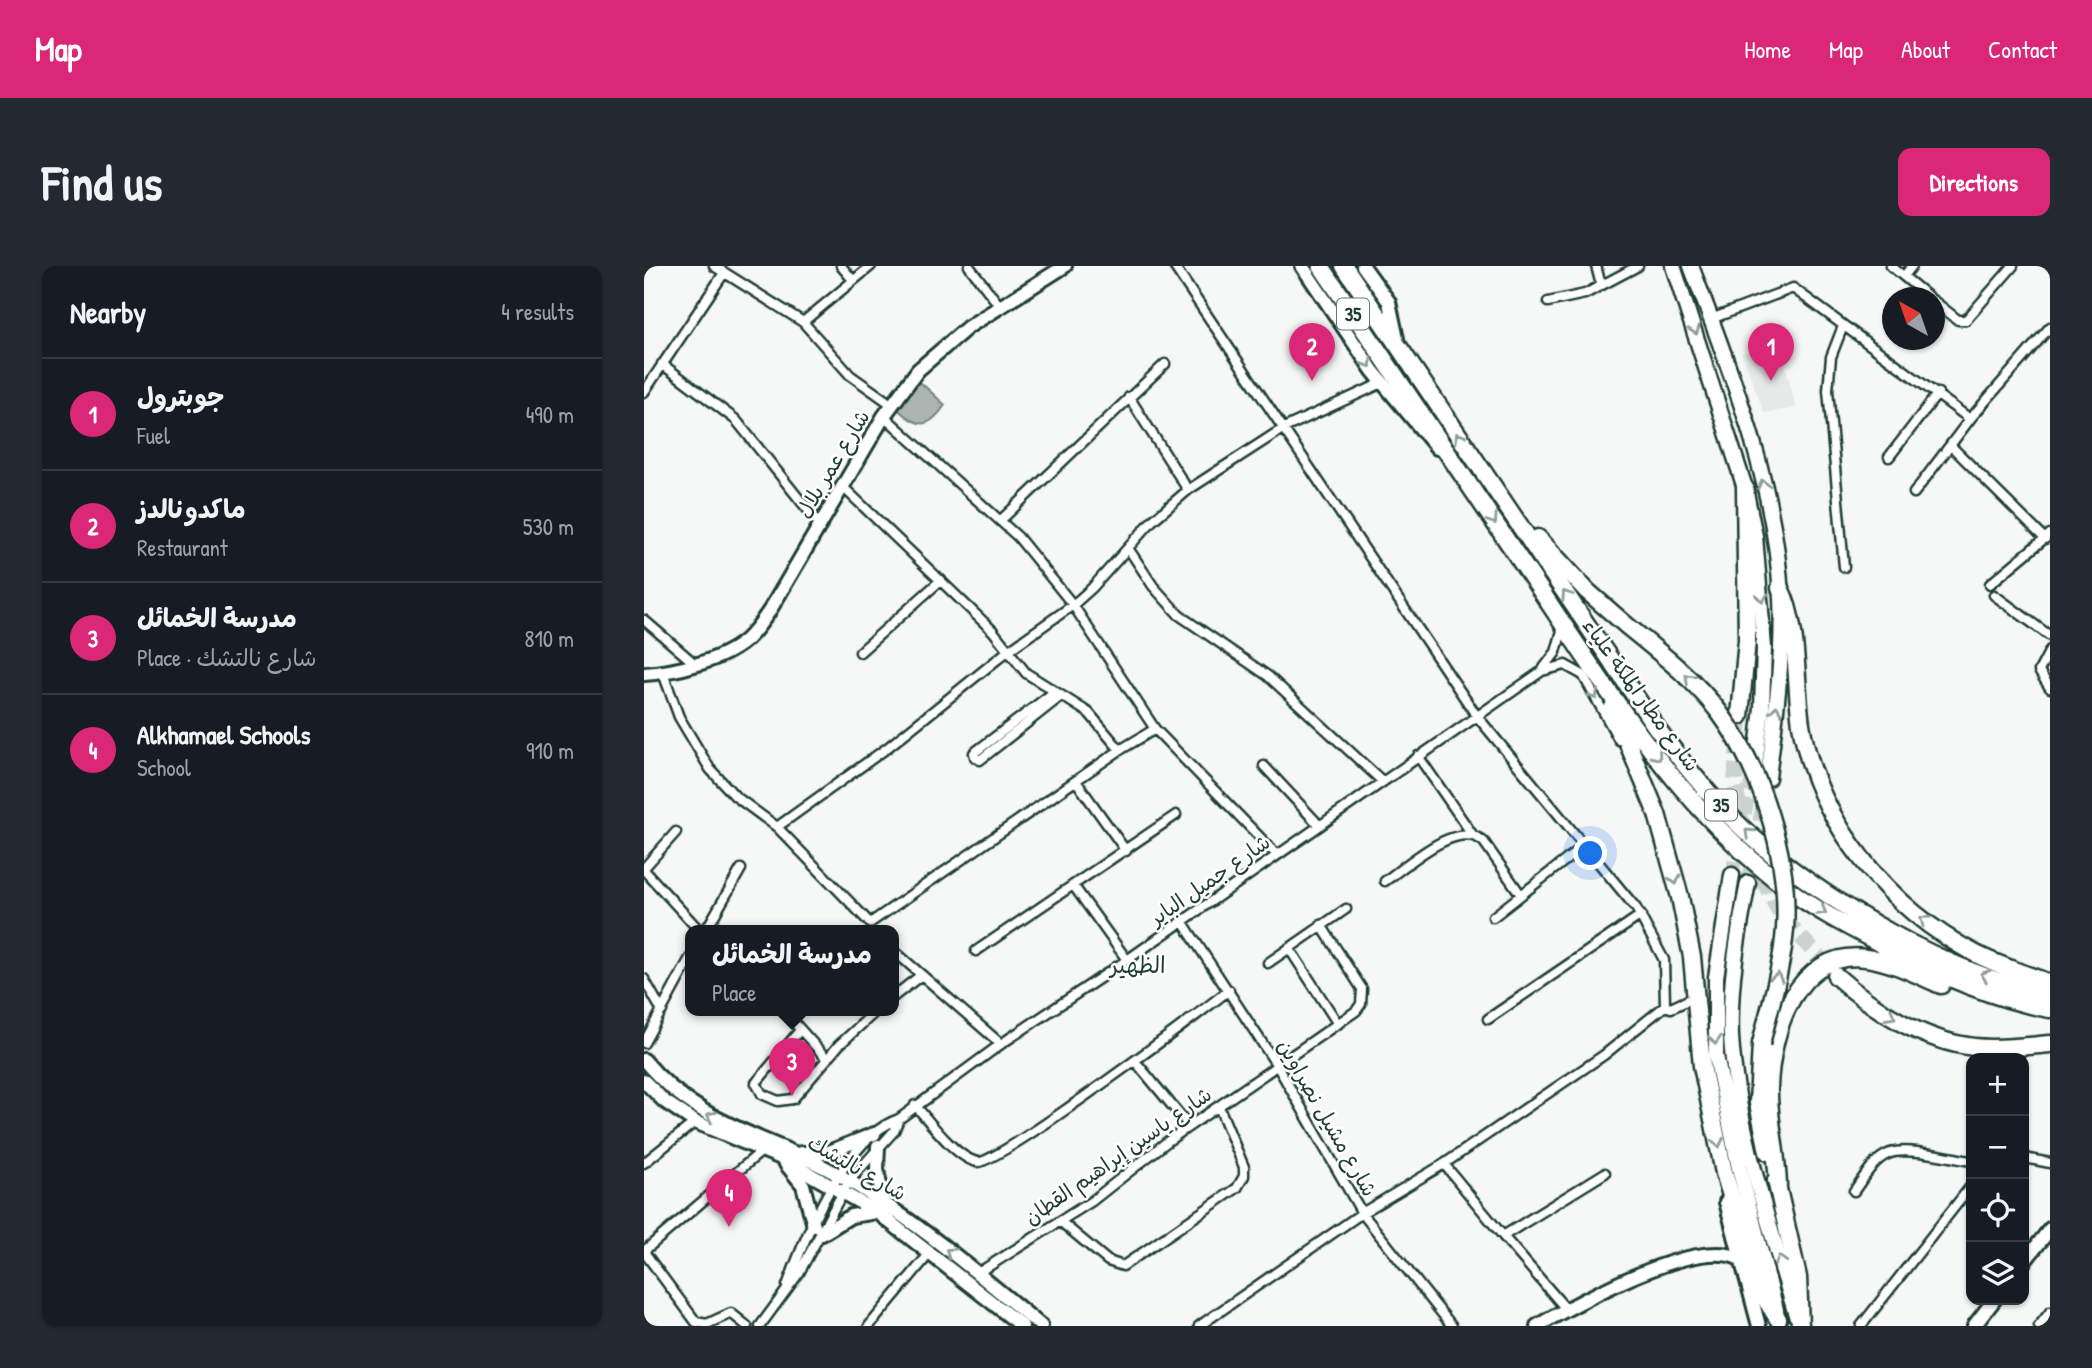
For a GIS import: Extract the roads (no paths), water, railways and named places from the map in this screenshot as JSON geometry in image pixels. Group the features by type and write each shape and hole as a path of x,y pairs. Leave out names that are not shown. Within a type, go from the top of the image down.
{"highway":[{"name":"شارع مطار الملكة علياء","path":"1321,266 1602,681 1692,799 1772,876 1810,904 1900,955 1987,992 2050,1009"},
{"name":"شارع مطار الملكة علياء","path":"1344,266 1656,727 1697,779 1750,835 1821,890 1907,940 1964,967 2050,995"},
{"path":"1740,716 1747,640 1745,488"},
{"path":"1497,493 1574,578 1685,674 1720,713 1746,760 1769,812 1782,867 1785,925 1781,960 1761,1044 1757,1079 1759,1115 1798,1278 1799,1326"},
{"path":"1780,588 1789,610 1804,741 1820,785 1849,842 1890,890 1940,933 1977,954 2050,983"},
{"path":"1602,681 1657,814 1685,917 1697,996 1702,1066 1724,1174 1761,1293 1779,1322"},
{"path":"1778,1189 1777,1156 1769,1105 1770,1072 1784,1015 1791,998 1808,976 1836,961 1868,958 1955,990 1987,992"},
{"path":"1836,976 1877,1008 1938,1038 1974,1047 2050,1044"}],"main road":[{"path":"1673,266 1745,488 1755,536 1763,604 1762,708 1755,765"},
{"path":"1692,266 1744,412 1768,504 1780,588 1778,697 1768,778"},
{"path":"1732,875 1716,977 1717,1056 1739,1168 1779,1322"},
{"path":"1748,883 1732,988 1734,1064 1745,1126 1799,1326"}],"street":[{"path":"714,266 803,322 850,375 891,404"},
{"path":"841,266 853,280"},
{"path":"803,322 871,266"},
{"path":"968,266 999,305"},
{"name":"شارع عمر بلال","path":"644,674 663,673 694,663 729,650 748,638 770,610 891,404 925,362 999,305 1065,266"},
{"path":"1174,266 1476,715 1640,915 1664,960 1665,1006"},
{"path":"1302,266 1382,383 1420,430 1454,463"},
{"path":"1363,266 1389,302 1401,353"},
{"path":"1596,266 1601,285"},
{"path":"1548,302 1576,298 1638,266"},
{"path":"1891,266 1917,287"},
{"path":"1904,276 1912,266"},
{"path":"1945,310 1958,320 1966,320 2013,266"},
{"path":"644,392 724,273"},
{"path":"1711,319 1793,288 1970,418"},
{"path":"1843,327 1831,357 1828,390 1844,567"},
{"path":"1914,493 1970,418 2050,327"},
{"path":"662,364 736,420 820,525"},
{"path":"1001,520 1165,364"},
{"path":"777,827 887,748 1007,652 1073,605 1188,490 1284,428 1382,383"},
{"path":"1889,457 1938,393"},
{"path":"1129,397 1188,490"},
{"path":"884,416 1001,520 1073,605 1155,729 1276,855"},
{"path":"1951,446 2047,536 1990,584"},
{"path":"842,486 941,580 1002,643 1026,673 1086,717 1118,751"},
{"path":"1128,548 1153,586 1179,614 1268,676 1382,780"},
{"path":"860,652 941,580"},
{"path":"1994,595 2050,636"},
{"path":"644,620 694,663"},
{"name":"شارع جميل الباير","path":"760,1326 788,1286 841,1183 887,1123 899,1119 1001,1044 1127,960 1542,671 1556,652 1564,625"},
{"path":"2050,650 2039,671 2050,688"},
{"path":"1542,671 1565,664 1580,672 1609,722 1648,804 1657,814"},
{"path":"663,673 683,726 710,769 735,796 777,827 872,925"},
{"path":"988,747 1055,696"},
{"path":"874,925 1118,751 1155,729"},
{"path":"1418,755 1472,834 1484,842 1521,895"},
{"path":"1264,766 1319,825"},
{"path":"1076,781 1126,851"},
{"path":"976,951 1176,816"},
{"path":"676,832 644,869 694,925"},
{"path":"1385,881 1451,836 1472,834"},
{"path":"1493,917 1585,845"},
{"path":"709,925 741,869"},
{"path":"1073,885 1127,960"},
{"path":"1268,963 1346,909"},
{"path":"1488,1018 1640,915"},
{"name":"شارع مشيل نصراوين","path":"1182,921 1278,1067 1362,1213 1452,1326"},
{"name":"شارع ياسين إبراهيم القطان","path":"978,1273 1061,1222 1189,1126 1356,1011 1363,995 1321,925"},
{"path":"1289,948 1338,1024"},
{"path":"899,955 1001,1044"},
{"path":"644,1043 685,969"},
{"path":"899,993 920,976"},
{"path":"644,979 662,1011"},
{"path":"915,1105 958,1150 975,1161 986,1161 1016,1144 1135,1061 1229,990"},
{"path":"1665,1006 1671,1008 1697,996"},
{"path":"1199,1326 1362,1213 1444,1164 1604,1055 1665,1006"},
{"path":"788,1016 826,1058"},
{"path":"800,1030 758,1078 758,1091 778,1101 793,1099 826,1058 871,1016"},
{"name":"شارع نالتشك","path":"644,1060 665,1084 691,1106 841,1183 880,1207 978,1273 1041,1326"},
{"path":"1135,1061 1189,1126"},
{"name":"شارع نالتشك","path":"644,1081 664,1101 695,1122 764,1150 786,1155"},
{"path":"1061,1222 1108,1261 1124,1266 1237,1188 1244,1176 1244,1167 1219,1107"},
{"name":"شارع جميل الباير","path":"841,1183 876,1140 894,1131 899,1119"},
{"path":"644,1163 695,1122"},
{"path":"876,1140 880,1207 818,1230 803,1185 786,1155 826,1153 876,1140"},
{"path":"747,1326 731,1313 707,1324 696,1322 644,1251 764,1150"},
{"path":"1854,1191 1877,1162 1888,1153 1903,1152 1966,1160"},
{"path":"2029,1159 2050,1163"},
{"path":"1444,1164 1566,1309"},
{"path":"1503,1236 1605,1173"},
{"path":"1724,1174 1738,1258 1759,1326"},
{"path":"1861,1326 1966,1192"},
{"name":"شارع نالتشك","path":"880,1207 930,1253 1021,1326"},
{"path":"2029,1256 2050,1229"},
{"path":"1545,1324 1566,1309 1631,1277 1709,1255 1727,1246 1733,1236"},
{"path":"869,1326 930,1253"},
{"path":"1709,1255 1729,1254 1738,1258"},
{"path":"1974,1326 1990,1305"},
{"path":"2039,1326 2050,1312"}],"tunnel":[{"path":"1740,716 1735,783 1743,832"},
{"path":"1732,875 1754,769"},
{"path":"1748,883 1764,798"},
{"path":"1751,856 1780,914 1834,974"}],"place":[{"name":"ماكدونالدز","path":"1312,381"},
{"name":"جوبترول","path":"1771,381"},
{"name":"مدرسة الخمائل","path":"792,1096"},
{"name":"Alkhamael Schools","path":"729,1227"}],"district":[{"name":"الظهير","path":"1138,965"}]}
